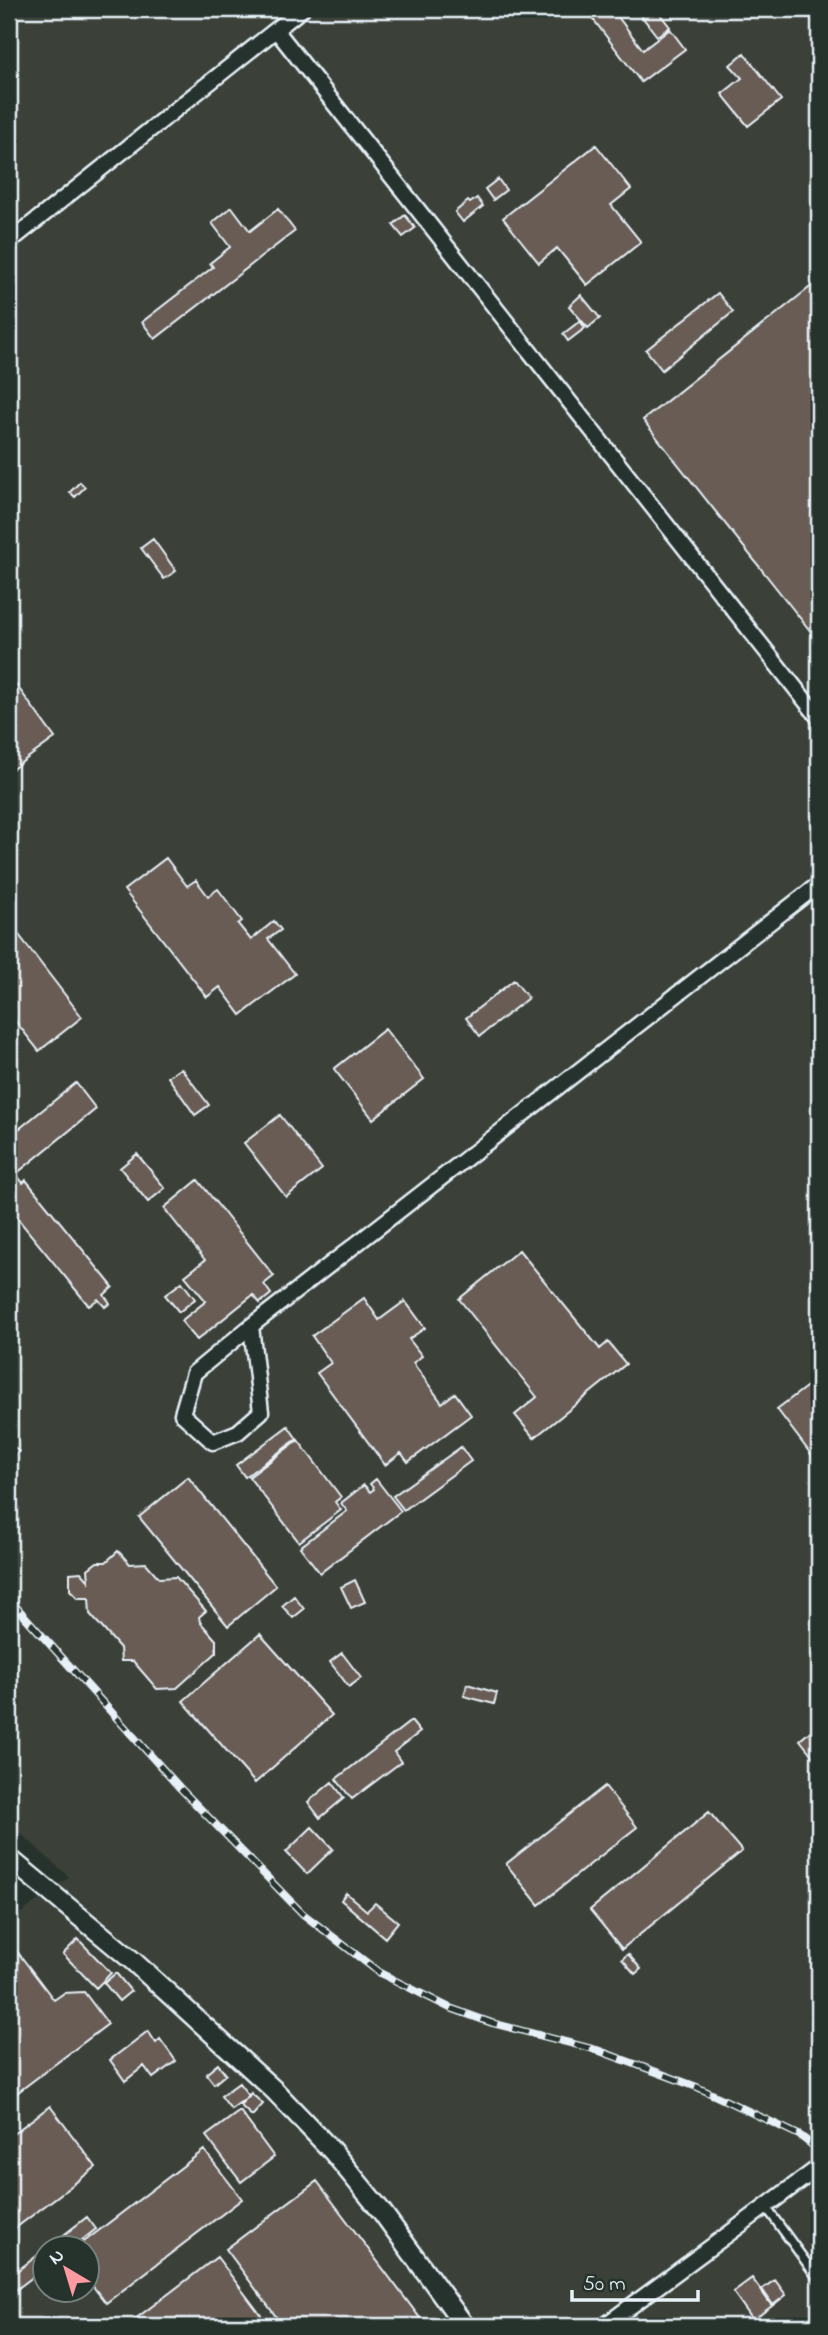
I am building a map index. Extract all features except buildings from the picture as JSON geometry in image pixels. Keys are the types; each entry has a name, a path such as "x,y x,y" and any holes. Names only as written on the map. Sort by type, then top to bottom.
{"street":[{"path":"9,242 302,9"},
{"path":"276,30 819,718"},
{"path":"251,1326 261,1412 238,1432 213,1442 182,1415 194,1373 251,1326 819,884"},
{"path":"9,1857 133,1961 282,2099 333,2152 382,2212 465,2326"},
{"path":"604,2326 819,2167"}],"lane":[{"path":"765,2207 819,2280"}],"shaded area":[{"path":"9,9 819,9 819,2326 9,2326 9,1922 69,1877 9,1823"}],"railway":[{"path":"9,1599 180,1788 303,1914 380,1973 450,2008 492,2023 597,2050 697,2087 799,2135 819,2150"}]}
